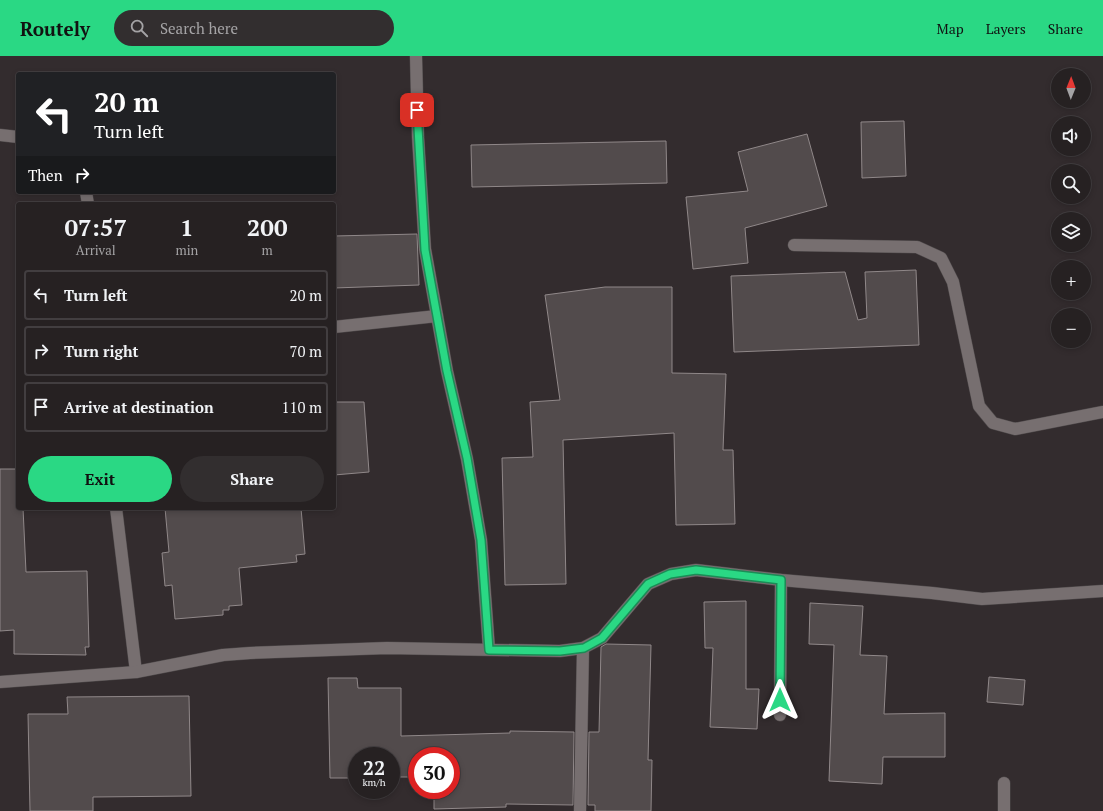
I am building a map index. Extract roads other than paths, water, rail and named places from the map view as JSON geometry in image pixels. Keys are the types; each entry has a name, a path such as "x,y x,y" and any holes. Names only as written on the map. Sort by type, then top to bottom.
{"street":[{"path":"416,56 418,137 425,250 447,371 467,458 481,540 489,650"},
{"path":"0,134 16,137"},
{"path":"794,245 917,247 941,258 953,282 979,406 992,423 1015,429 1103,412"},
{"path":"336,326 437,316"},
{"path":"116,510 136,672"},
{"path":"0,682 136,672 223,655 250,653 387,648 560,651 584,648 602,638 648,584 670,574 696,570 781,580 932,593 982,599 1103,591"},
{"path":"780,715 781,580"},
{"path":"580,811 584,648"},
{"path":"1004,783 1004,811"}]}
